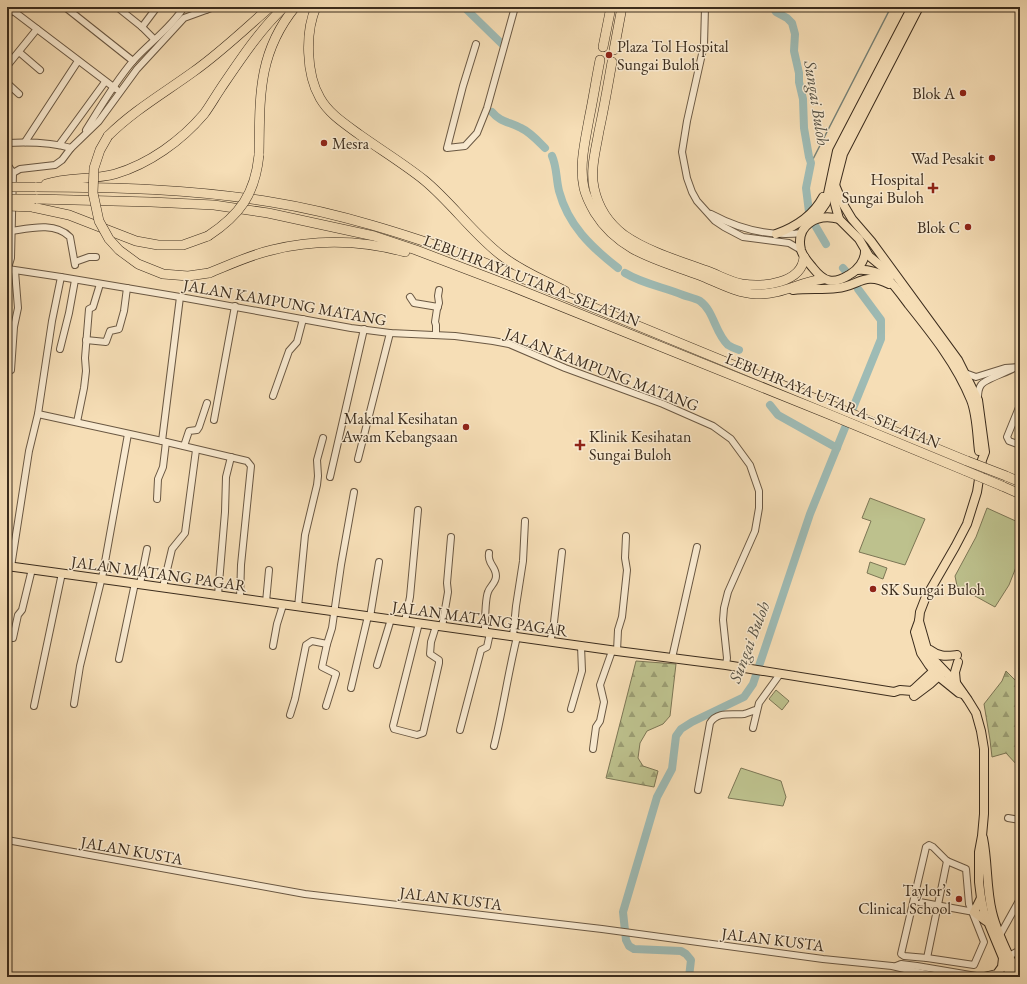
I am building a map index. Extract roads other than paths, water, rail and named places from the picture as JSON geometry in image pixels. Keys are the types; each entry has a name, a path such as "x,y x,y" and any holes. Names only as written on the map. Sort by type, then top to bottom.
{"highway":[{"path":"270,7 195,71 128,117 108,136 100,150 94,168 93,193 99,221 109,239 119,250 138,264 163,274 188,276 209,273 272,250 315,242 352,242 387,247 422,258 443,261"},
{"path":"35,187 56,181 115,174 142,163 167,149 188,132 205,113 247,50 284,7"},
{"path":"7,206 34,203 136,241 158,245 183,245 208,236 225,226 242,207 252,188 257,171 259,155 260,98 264,69 272,44 286,18 295,7"},
{"path":"316,7 309,31 309,55 312,77 320,98 338,119 424,180 502,256 520,268 629,322"},
{"path":"603,47 611,7"},
{"path":"614,50 622,7"},
{"path":"600,60 582,159 584,189 590,205 601,223 612,235 628,247 648,256 737,290 756,294 785,291 805,283 823,279"},
{"path":"612,62 592,167 593,186 598,204 605,217 624,235 648,248 741,284 768,284 790,278 800,270 804,264 803,254"},
{"path":"589,118 601,121"},
{"name":"LEBUHRAYA UTARA–SELATAN","path":"7,187 107,187 209,194 272,202 336,215 404,234 473,258 629,322 871,427 1020,494"},
{"name":"LEBUHRAYA UTARA–SELATAN","path":"7,199 34,203 151,202 206,205 261,212 374,236 508,285 828,409"},
{"name":"LEBUHRAYA UTARA–SELATAN","path":"871,427 967,461 1020,482"}],"main road":[{"path":"912,7 837,151 832,184 834,200 842,222 859,239 865,250 898,284 950,348 965,372 978,400 985,452 982,460 977,492 967,524 956,547 925,598 920,612 919,621 915,632 923,657 925,671 923,678 916,688"},
{"path":"865,250 863,262 857,270 843,279 830,281 823,279 803,254 802,233 807,225 815,219 826,203 843,154 919,7"},
{"path":"832,184 852,219 865,234 962,379 972,402 979,452 982,460"},
{"path":"776,234 792,228 814,211 832,184"},
{"path":"815,219 825,217 842,222 865,234"},
{"path":"857,270 862,269 879,273 898,284"},
{"path":"785,291 806,288 838,288 858,280 873,279 898,284"},
{"name":"JALAN MATANG PAGAR","path":"9,567 163,587 614,651 726,665 894,692 900,690 912,690 916,688"},
{"path":"919,621 927,649 939,671 959,693 963,694"},
{"path":"927,649 936,655 958,659 955,672 956,683"},
{"path":"923,657 956,683 976,713 984,748 984,814 982,836 978,852 981,898 988,923 1006,957 1019,977"},
{"path":"916,688 939,671"},
{"path":"894,692 902,696 915,695 939,671"},
{"path":"982,836 986,854 986,873 992,911 1011,977"},
{"path":"984,912 986,908 984,885 986,873"},
{"path":"981,898 973,912 978,913 988,923"},
{"path":"983,977 997,974 1000,971 1006,957"}],"street":[{"path":"65,7 133,62"},
{"path":"117,7 154,39"},
{"path":"142,28 157,7"},
{"path":"82,136 113,88 133,62 184,7"},
{"path":"194,7 206,10"},
{"path":"13,173 20,169 54,165 62,160 82,136 99,121 137,69 184,18 214,7"},
{"path":"476,44 463,86 447,148 465,146 477,133 487,108 515,7"},
{"path":"705,7 704,45 687,121 682,152 687,178 692,192 715,221 724,227 743,237 783,241 795,246 803,254"},
{"path":"7,16 13,8 37,29 113,88 118,90 123,88"},
{"path":"7,66 37,29"},
{"path":"19,52 40,70"},
{"path":"25,142 78,61"},
{"path":"59,145 105,82"},
{"path":"7,83 19,94"},
{"path":"7,143 25,142 59,145 71,148"},
{"path":"7,164 13,173 11,258 8,270"},
{"path":"707,212 740,228 776,234 802,233"},
{"path":"12,231 40,226 67,234 70,237 75,264 89,257 96,257"},
{"name":"JALAN KAMPUNG MATANG","path":"8,270 61,277 236,306 364,330 475,338 509,344 565,368 663,404 714,426 731,439 750,465 759,491 759,508 755,530 726,600 723,620 727,658 726,665"},
{"path":"11,370 14,327 18,308 15,271"},
{"path":"9,567 29,451 38,414 52,321 61,277"},
{"path":"60,349 75,280"},
{"path":"77,422 86,371 85,358 88,309 93,307 100,284"},
{"path":"86,340 106,342 110,331 119,328 124,311 127,288"},
{"path":"436,335 435,322 439,303 439,290"},
{"path":"157,498 158,478 163,467 164,441 180,297"},
{"path":"410,297 414,302 438,307"},
{"path":"214,420 236,306"},
{"path":"273,396 289,351 297,342 303,319"},
{"path":"330,478 364,330"},
{"path":"358,459 390,333"},
{"path":"965,372 976,377 1005,368 1017,367"},
{"path":"978,400 978,390 985,381 1017,367"},
{"path":"184,446 189,431 197,430 199,427 207,403"},
{"path":"1020,404 1007,437 1009,441 1020,445"},
{"path":"38,414 164,441 196,450 247,461 251,466 241,565 240,598"},
{"path":"74,704 80,666 103,573 128,434"},
{"path":"298,607 305,535 317,485 317,460 323,438"},
{"path":"163,587 172,549 185,533 196,450"},
{"path":"218,595 225,512 226,477 231,457"},
{"path":"326,706 336,674 322,667 335,612 354,492"},
{"path":"405,621 413,576 418,510"},
{"path":"494,746 502,714 502,706 515,637 516,606 523,561 525,521"},
{"path":"593,749 596,727 600,721 604,702 600,685 614,651 622,617 627,570 625,558 626,536"},
{"path":"419,623 392,726 394,729 417,735 423,733 439,663 438,660 430,654 431,642 439,626 448,592 447,583 451,537"},
{"path":"672,658 697,547"},
{"path":"120,659 137,584 147,549"},
{"path":"550,641 553,631 562,552"},
{"path":"460,730 481,650 487,647 488,594 494,584 496,576 495,570 488,558 489,553"},
{"path":"351,688 369,616 379,562"},
{"path":"13,638 18,615 22,610 32,569"},
{"path":"266,602 269,570"},
{"path":"34,706 62,573"},
{"path":"273,646 283,605"},
{"path":"377,665 391,620"},
{"path":"290,716 306,645 312,641 327,644"},
{"path":"571,709 582,671 581,646"},
{"path":"753,728 756,710 759,703 780,674"},
{"path":"698,790 710,723 712,720 719,715 744,714 756,710"},
{"path":"1008,818 1020,820"},
{"name":"JALAN KUSTA","path":"7,840 305,894 643,934 823,959 894,966 939,977"},
{"path":"929,845 933,847 946,861 966,869 969,904 984,942 975,964 972,965 904,956 902,954 914,901 927,846 929,845"},
{"path":"927,958 946,861"},
{"path":"1000,935 1020,899"},
{"path":"914,901 973,912 984,912"},
{"path":"1006,957 1020,950"},
{"name":"JALAN KUSTA","path":"894,966 901,964 957,975 983,977"}],"waterway":[{"path":"464,7 502,44"},
{"name":"Sungai Buloh","path":"773,7 776,12 787,18 792,23 795,34 794,51 803,99 804,128 811,163 806,188 809,212"},
{"path":"811,163 891,7"},
{"path":"492,112 502,120 528,132 545,148"},
{"path":"552,156 555,164 559,191 568,214 590,243 618,268"},
{"name":"Sungai Buloh","path":"816,227 826,244"},
{"name":"Sungai Buloh","path":"843,268 848,274"},
{"path":"625,273 646,283 700,301 705,305 712,316 724,340 728,345 739,350"},
{"name":"Sungai Buloh","path":"689,977 691,960 681,951 634,949 629,946 626,940 623,912 657,797 672,769 676,736 681,729 692,722 744,697 753,684 810,514 881,339 881,320 858,289"},
{"path":"770,405 778,415 837,448"}],"place":[{"name":"Plaza Tol Hospital Sungai Buloh","path":"609,55"},
{"name":"Blok A","path":"963,93"},
{"name":"Mesra","path":"324,143"},
{"name":"Wad Pesakit","path":"992,158"},
{"name":"Hospital Sungai Buloh","path":"933,188"},
{"name":"Blok C","path":"968,227"},
{"name":"Makmal Kesihatan Awam Kebangsaan","path":"466,427"},
{"name":"Klinik Kesihatan Sungai Buloh","path":"580,445"},
{"name":"SK Sungai Buloh","path":"873,589"},
{"name":"Taylor’s Clinical School","path":"959,899"}]}
